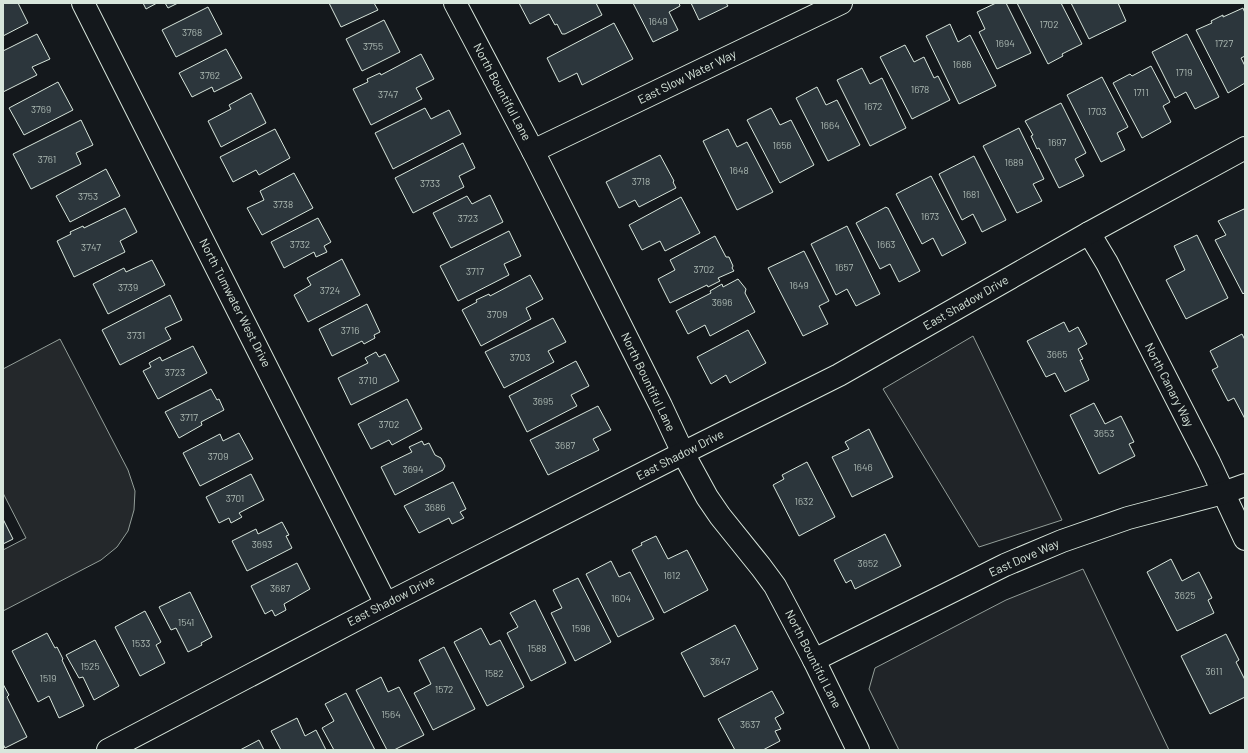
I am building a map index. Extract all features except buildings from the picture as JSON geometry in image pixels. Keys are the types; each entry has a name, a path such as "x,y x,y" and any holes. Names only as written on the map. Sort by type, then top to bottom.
{"street":[{"name":"North Tumwater West Drive","path":"83,3 386,604"},
{"name":"North Bountiful Lane","path":"455,3 533,151 654,391 683,453 711,504 775,586 814,660 858,750"},
{"name":"East Slow Water Way","path":"533,151 842,3"},
{"name":"East Shadow Drive","path":"108,750 386,604 839,375 1089,233 1245,148"},
{"name":"North Canary Way","path":"1089,233 1107,263 1245,539"},
{"name":"East Dove Way","path":"814,660 1005,565 1062,541 1128,518 1223,493 1245,485"}],"shaded area":[{"path":"973,336 1062,520 979,547 883,389"},
{"path":"60,339 128,470 135,491 134,510 128,531 117,547 101,560 3,611 3,550 26,538 3,493 3,369"},
{"path":"1083,569 1169,750 899,750 869,689 875,668 1006,600"}]}
